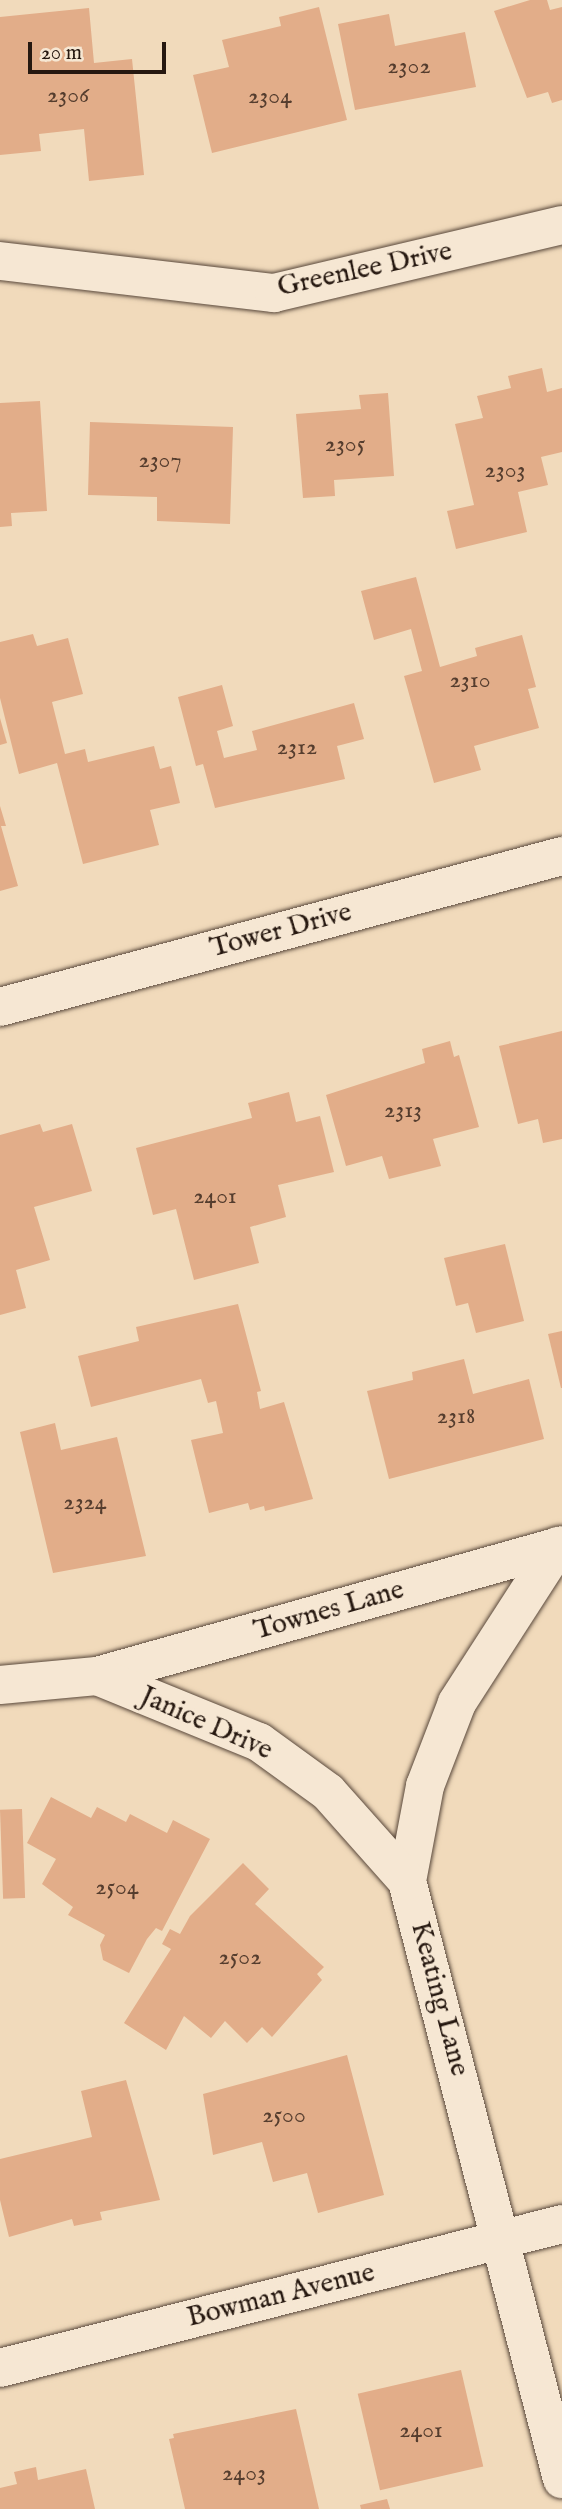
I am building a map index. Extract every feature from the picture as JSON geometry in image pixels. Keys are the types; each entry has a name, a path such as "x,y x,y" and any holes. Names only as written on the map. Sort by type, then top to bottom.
{"street":[{"name":"Greenlee Drive","path":"0,261 274,293 562,225"},
{"name":"Tower Drive","path":"0,1007 562,856"},
{"name":"Townes Lane","path":"97,1676 560,1546"},
{"name":"Keating Lane","path":"560,1546 457,1703 425,1786 407,1881 503,2239 562,2479"},
{"name":"Janice Drive","path":"0,1685 97,1676 259,1742 328,1791 407,1881"},
{"name":"Bowman Avenue","path":"0,2368 562,2224"}],"building":[{"path":"530,0 547,0 550,10 562,7 562,100 552,103 548,92 527,98 494,11"},
{"path":"319,7 347,120 212,153 193,75 229,67 222,40 281,26 279,17"},
{"path":"89,8 94,63 132,59 144,175 89,181 84,129 39,134 41,151 0,155 0,17"},
{"path":"389,14 395,46 465,32 476,87 355,110 338,24"},
{"path":"542,368 547,392 562,388 562,452 541,457 548,485 518,492 527,532 456,549 447,511 474,505 455,424 483,418 477,396 511,388 508,376"},
{"path":"388,393 394,476 334,480 335,496 303,498 296,414 361,409 359,395"},
{"path":"40,401 47,511 11,513 12,526 0,527 0,403"},
{"path":"90,422 233,427 230,524 157,521 157,497 88,495"},
{"path":"416,577 440,667 477,656 475,648 522,635 536,687 528,689 539,728 474,746 481,770 434,783 404,676 422,671 411,629 374,640 361,591"},
{"path":"33,634 37,646 68,638 83,694 52,702 65,754 85,749 88,762 154,746 160,769 171,766 180,803 150,810 159,845 83,864 57,763 19,774 0,698 0,642"},
{"path":"222,685 233,726 217,731 224,758 257,750 252,731 354,703 364,739 337,746 345,779 215,808 203,764 196,766 178,697"},
{"path":"0,718 7,743 0,745"},
{"path":"0,806 6,826 1,826 18,886 0,891"},
{"path":"562,1031 562,1139 543,1143 538,1119 518,1124 499,1046"},
{"path":"450,1041 454,1057 459,1055 479,1127 433,1139 441,1166 389,1179 382,1156 346,1166 326,1095 425,1063 422,1049"},
{"path":"289,1092 296,1122 320,1116 334,1172 278,1185 286,1217 250,1227 259,1263 194,1280 176,1209 153,1215 136,1148 252,1118 248,1103"},
{"path":"40,1124 43,1132 72,1124 92,1191 34,1207 50,1260 16,1270 26,1308 0,1315 0,1135"},
{"path":"505,1244 524,1321 476,1333 468,1303 456,1306 444,1258"},
{"path":"238,1304 261,1391 257,1392 260,1409 284,1402 313,1499 265,1511 264,1506 250,1510 248,1503 209,1513 191,1440 223,1433 216,1401 208,1403 201,1379 91,1407 78,1356 139,1341 136,1327"},
{"path":"562,1331 562,1388 561,1388 548,1334"},
{"path":"464,1359 473,1394 529,1379 544,1439 389,1479 367,1391 413,1380 412,1372"},
{"path":"55,1423 61,1450 117,1437 146,1556 53,1573 20,1432"},
{"path":"51,1797 91,1818 97,1807 126,1822 130,1814 167,1833 173,1820 210,1839 162,1931 156,1928 147,1939 129,1973 103,1960 100,1945 105,1935 68,1915 73,1907 42,1884 56,1859 27,1843"},
{"path":"22,1809 25,1898 3,1899 0,1810"},
{"path":"243,1863 269,1889 255,1904 324,1967 317,1974 322,1980 272,2037 262,2027 247,2043 225,2021 211,2038 184,2016 166,2050 124,2023 171,1949 162,1944 170,1929 180,1934 190,1916"},
{"path":"347,2055 384,2195 318,2213 307,2173 273,2182 262,2142 213,2155 203,2094"},
{"path":"126,2080 160,2200 100,2212 102,2220 74,2226 72,2219 9,2237 0,2200 0,2159 92,2137 81,2091"},
{"path":"461,2370 483,2466 380,2490 358,2394"},
{"path":"296,2409 319,2509 185,2509 169,2439 174,2438 173,2434"},
{"path":"36,2467 38,2480 86,2469 95,2509 0,2509 0,2488 17,2484 14,2472"},
{"path":"387,2499 390,2509 361,2509 360,2505"}]}
